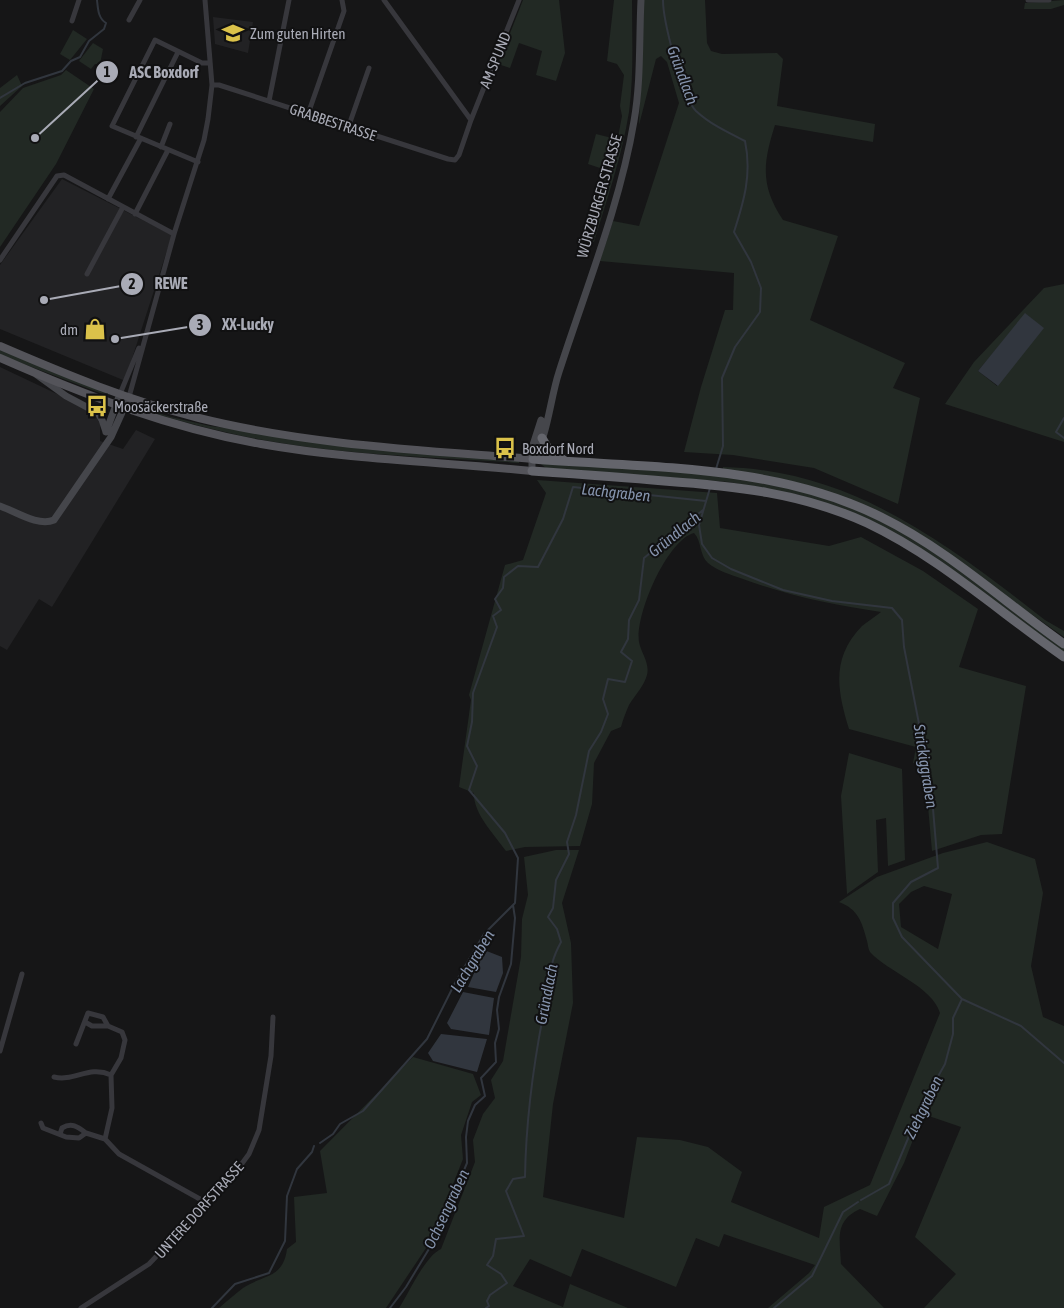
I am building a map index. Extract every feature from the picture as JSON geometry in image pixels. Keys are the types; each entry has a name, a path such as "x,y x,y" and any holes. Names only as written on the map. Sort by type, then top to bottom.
{"highway":[{"path":"542,438 549,450 565,461"},
{"path":"533,458 755,477 806,488 848,502 882,517 947,556 1064,644"},
{"path":"532,471 763,490 834,509 868,524 944,568 1064,657"}],"main road":[{"name":"WÜRZBURGER STRASSE","path":"532,471 532,448 552,394 628,152 636,105 641,0"},
{"path":"0,346 129,397 192,416 282,435 370,445 533,458"},
{"path":"0,358 34,374 116,406 203,432 270,445 378,459 532,471"},
{"path":"34,374 56,390 98,413 106,432"},
{"path":"104,447 106,432 120,394"},
{"name":"WÜRZBURGER STRASSE","path":"533,458 539,449 552,394"},
{"path":"0,506 39,521 47,522 54,520 104,447 129,397"}],"street":[{"path":"72,20 79,0"},
{"path":"130,20 140,0"},
{"path":"129,397 174,234 198,162 208,119 212,85 205,0"},
{"path":"269,101 289,0"},
{"path":"308,114 344,11 342,0"},
{"path":"384,0 471,120"},
{"name":"AM SPUND","path":"455,160 459,156 471,120 519,0"},
{"path":"1028,0 1049,0"},
{"path":"198,162 112,126 155,40 202,63 209,63"},
{"path":"108,199 178,52"},
{"path":"348,128 369,68"},
{"name":"GRABBESTRASSE","path":"212,85 219,85 448,160 455,160"},
{"path":"161,147 170,124"},
{"path":"135,214 168,150"},
{"path":"0,260 57,176 64,175 174,234"},
{"path":"86,274 123,207"},
{"path":"120,394 145,334"},
{"path":"0,1051 22,974"},
{"path":"76,1044 88,1013 103,1017 108,1026"},
{"name":"UNTERE DORFSTRASSE","path":"81,1308 149,1264 238,1169 249,1154 256,1137 271,1056 274,1017"},
{"path":"85,1022 92,1026 108,1026 122,1032 125,1040 121,1058 111,1075 112,1108 105,1139"},
{"path":"54,1077 62,1079 96,1070 111,1075"},
{"path":"41,1124 43,1128 66,1137 79,1138 86,1133"},
{"path":"60,1134 62,1128 68,1124 76,1126 86,1133 105,1139 119,1154 207,1203"}],"shaded area":[{"path":"523,0 559,0 565,53 556,81 536,75 542,51 519,43 510,68 498,64"},
{"path":"614,0 632,0 631,98 618,161 594,242 586,239 618,137 622,116 620,106 624,75 617,64 607,61"},
{"path":"644,0 705,0 707,43 711,51 722,54 777,53 783,59 777,106 875,124 873,142 775,125 768,151 766,174 770,196 783,220 838,236 810,320 905,363 893,388 920,398 898,504 814,468 733,455 684,452 701,387 725,310 733,310 734,273 600,261 613,221 639,226 679,103 667,62 661,56 656,59 639,125"},
{"path":"1064,0 1064,5 1051,9 1024,9 1025,3"},
{"name":"Zum guten Hirten","path":"213,17 253,22 248,53 215,44"},
{"path":"73,30 87,39 70,60 60,54"},
{"path":"93,43 103,49 100,64 95,64 91,69 79,61"},
{"path":"66,70 94,89 56,164 0,247 0,112 23,88 61,75"},
{"path":"17,75 22,86 0,106 0,88"},
{"path":"596,134 612,138 603,169 588,164"},
{"path":"62,179 172,235 126,377 123,380 0,329 0,265"},
{"path":"1064,284 1064,442 945,404 974,362 1044,288","holes":["1026,314 1043,328 997,386 978,371"]},
{"path":"1025,313 1044,328 998,386 978,371"},
{"path":"0,349 109,393 108,396 0,355"},
{"path":"0,367 93,411 100,424 100,441 123,449 136,430 155,439 52,607 39,599 7,650 0,646"},
{"path":"130,404 171,417 210,426 519,461 519,463 370,453 281,443 204,427 130,406"},
{"path":"538,462 665,471 749,480 831,500 871,515 921,542 995,594 1064,648 1064,652 930,555 800,495 729,482 546,468"},
{"path":"723,467 770,471 814,481 856,497 896,516 972,564 1045,620 1064,631 1064,637 898,521 856,502 813,487 769,476 723,470"},
{"path":"537,480 717,493 720,528 829,546 861,537 923,571 978,609 959,667 1026,686 1002,834 981,835 932,851 924,762 913,763 916,747 849,729 840,688 841,662 852,638 862,626 881,612 794,595 725,573 705,560 697,536 694,533 673,549 655,580 648,597 639,630 639,642 648,671 646,679 629,705 621,727 611,731 594,763 592,804 580,846 525,847 506,851 481,816 474,793 459,787 471,700 469,695 505,565 523,560 546,493"},
{"path":"849,753 902,769 905,860 888,866 886,818 876,820 878,872 847,894 841,796"},
{"path":"987,842 1035,859 1043,893 1031,966 1043,1017 1064,1026 1064,1308 924,1308 956,1274 915,1237 961,1127 923,1114 904,1163 877,1216 860,1209 846,1219 840,1232 841,1264 884,1308 768,1308 809,1273 815,1265 724,1234 719,1247 696,1238 676,1287 582,1249 571,1277 530,1259 513,1286 563,1307 570,1284 628,1308 399,1308 423,1267 441,1249 475,1162 473,1140 483,1114 495,1098 491,1080 503,1061 521,957 522,919 528,895 524,857 556,850 579,850 562,903 571,943 573,1003 553,1104 543,1197 624,1218 637,1137 680,1140 708,1147 742,1172 731,1202 819,1238 824,1207 870,1185 940,1013 935,1003 919,987 887,966 870,952 863,928 855,912 839,902 877,877 943,853","holes":["924,886 952,894 938,949 901,927 899,904 911,892"]},
{"path":"484,950 502,957 503,973 496,992 468,987"},
{"path":"463,992 494,998 489,1035 451,1029 447,1023"},
{"path":"441,1034 487,1039 477,1072 433,1061 428,1053"},
{"path":"413,1057 473,1074 481,1095 472,1102 461,1135 463,1159 430,1242 386,1308 219,1308 243,1288 277,1271 281,1266 287,1249 296,1242 294,1197 327,1193 320,1151"}],"waterway":[{"path":"0,98 25,83 62,71 71,61 80,57 89,41 104,29 106,23 100,16 97,0"},
{"name":"Gründlach","path":"663,0 666,24 674,58 691,103 696,111 707,120 745,141 747,153 746,187 734,232 751,262 761,288 760,312 735,347 722,378 723,446 716,469"},
{"path":"1064,418 1056,432 1064,438"},
{"name":"Lachgraben","path":"320,1143 333,1134 340,1124 363,1111 427,1039 455,983 484,934 515,903 518,858 505,833 469,790 477,766 467,746 472,722 473,693 497,627 493,616 501,610 495,599 503,588 504,577 518,566 538,567 563,519 573,487 706,501"},
{"name":"Strickiggraben","path":"710,488 699,525 702,544 712,558 731,569 783,590 832,601 892,608 902,620 904,647 931,785 938,868 911,882 893,903 893,918 902,937 962,999 1021,1026 1064,1063"},
{"name":"Gründlach","path":"486,1308 489,1306 487,1301 490,1295 507,1283 501,1274 487,1265 493,1256 496,1239 524,1236 506,1191 513,1179 525,1177 527,1132 534,1066 552,965 561,942 557,929 548,917 553,908 556,880 569,854 567,842 576,815 589,751 601,732 608,714 603,699 608,679 625,682 632,661 621,652 628,639 629,620 639,600 644,558 703,510"},
{"name":"Ochsengraben","path":"390,1308 406,1287 435,1239 467,1163 466,1137 468,1121 475,1105 485,1096 481,1078 496,1062 495,1043 499,1029 497,1010 499,997 511,964 515,918 513,905"},
{"name":"Ziehgraben","path":"861,1200 889,1184 922,1105 945,1064 953,1034 953,1018 962,999"},
{"name":"Lachgraben","path":"212,1308 235,1284 269,1273 285,1241 287,1196 297,1169 312,1152 314,1146"},
{"name":"Ziehgraben","path":"774,1308 812,1276 843,1212 858,1202"}],"place":[{"name":"Zum guten Hirten","path":"233,33"},
{"name":"ASC Boxdorf","path":"35,138"},
{"name":"REWE","path":"44,300"},
{"name":"dm","path":"95,329"},
{"name":"XX-Lucky","path":"115,339"},
{"name":"Moosäckerstraße","path":"97,406"},
{"name":"Boxdorf Nord","path":"505,448"}]}
